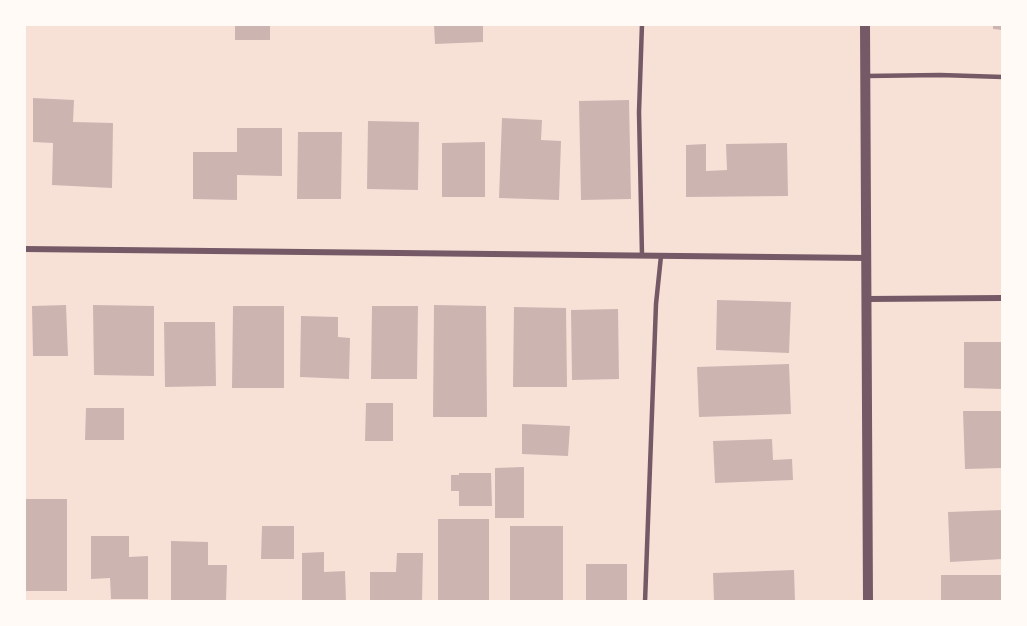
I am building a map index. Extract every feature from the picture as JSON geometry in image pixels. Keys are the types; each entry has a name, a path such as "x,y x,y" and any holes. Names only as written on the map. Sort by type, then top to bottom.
{"street":[{"path":"865,24 868,602"},
{"path":"24,249 867,258"},
{"path":"867,299 1003,298"}],"lane":[{"path":"642,24 639,112 642,255"},
{"path":"866,76 1003,77"},
{"path":"645,602 656,304 661,256"}],"building":[{"path":"235,24 270,24 270,40 235,40"},
{"path":"434,24 483,24 483,42 435,44"},
{"path":"993,24 1003,24 1003,30 993,29"},
{"path":"33,98 74,100 73,122 113,123 112,188 52,185 53,143 33,142"},
{"path":"629,100 631,199 581,200 579,101"},
{"path":"502,118 542,120 541,140 561,141 559,200 499,198"},
{"path":"368,121 419,122 418,190 367,189"},
{"path":"237,128 282,128 282,176 237,175 237,200 193,199 193,152 237,152"},
{"path":"298,132 342,132 341,199 297,199"},
{"path":"485,142 485,197 442,197 442,143"},
{"path":"787,143 788,196 686,197 686,145 706,144 706,171 727,170 726,144"},
{"path":"717,300 791,302 789,353 716,350"},
{"path":"66,305 68,356 33,356 32,306"},
{"path":"93,305 154,306 154,376 94,375"},
{"path":"434,305 486,306 487,417 433,417"},
{"path":"233,306 284,306 284,388 232,388"},
{"path":"372,306 418,306 417,379 371,379"},
{"path":"514,307 566,308 567,387 513,387"},
{"path":"618,309 619,379 572,380 571,310"},
{"path":"301,316 338,317 338,337 350,338 349,379 300,377"},
{"path":"164,322 215,322 216,386 165,387"},
{"path":"964,342 1003,342 1003,389 964,388"},
{"path":"789,364 791,414 699,417 697,367"},
{"path":"366,403 393,403 393,441 365,441"},
{"path":"86,408 124,408 124,440 85,440"},
{"path":"963,411 1003,411 1003,468 965,469"},
{"path":"522,424 570,426 568,456 522,454"},
{"path":"772,439 773,460 792,459 793,480 715,483 713,441"},
{"path":"524,467 524,518 495,518 495,468"},
{"path":"459,473 491,473 492,506 459,506 459,491 451,491 451,475 459,475"},
{"path":"26,499 67,499 67,591 25,591"},
{"path":"1003,510 1003,559 950,562 948,512"},
{"path":"438,519 489,519 489,602 438,602"},
{"path":"262,526 294,526 294,559 261,559"},
{"path":"510,526 563,526 563,602 510,602"},
{"path":"91,536 129,536 129,557 148,556 148,599 111,599 110,578 91,579"},
{"path":"171,541 208,542 208,565 227,565 226,602 171,602"},
{"path":"324,552 324,572 345,571 346,602 302,602 302,553"},
{"path":"397,553 423,553 422,602 370,602 370,572 396,572"},
{"path":"586,564 627,564 627,602 586,602"},
{"path":"794,570 795,602 714,602 713,573"},
{"path":"941,575 1003,575 1003,602 941,602"}]}
